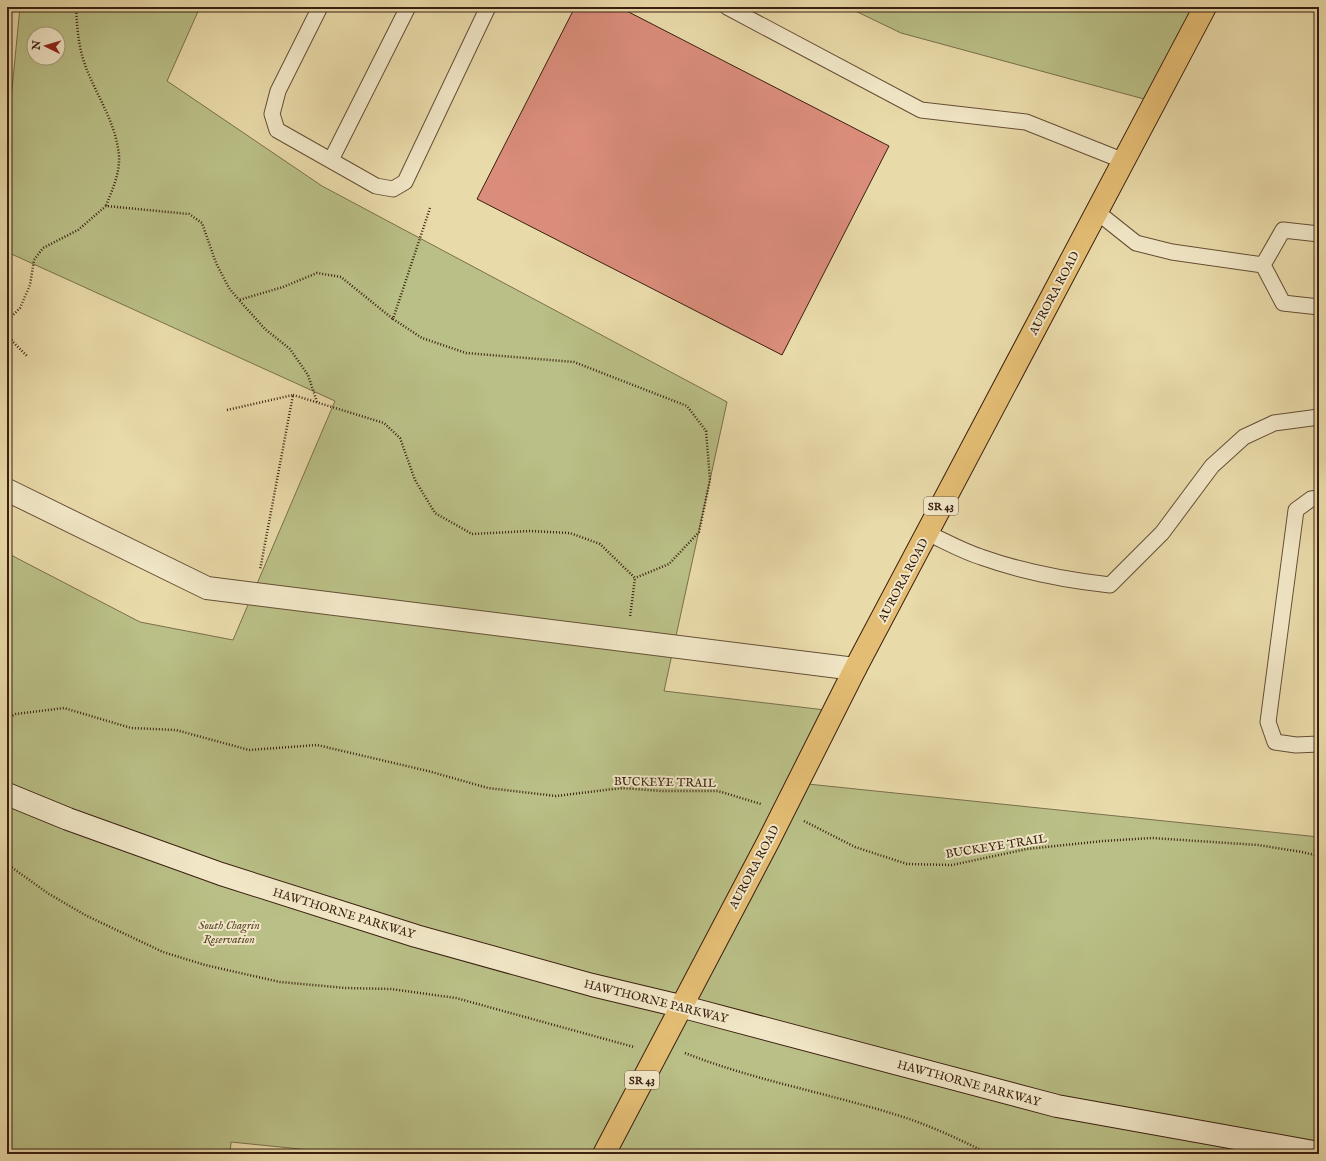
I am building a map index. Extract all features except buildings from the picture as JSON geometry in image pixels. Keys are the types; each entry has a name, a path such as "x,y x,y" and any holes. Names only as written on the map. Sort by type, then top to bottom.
{"main road":[{"name":"AURORA ROAD","path":"604,1154 783,811 855,669 1205,7"}],"street":[{"path":"7,490 207,588 855,669"},
{"name":"HAWTHORNE PARKWAY","path":"7,794 68,819 228,877 416,936 592,985 680,1006 1057,1106 1319,1154"}],"lane":[{"path":"320,7 278,91 272,114 277,130 376,186 393,189 405,182 488,7"},
{"path":"330,160 408,7"},
{"path":"727,7 921,110 1026,122 1124,161"},
{"path":"1097,212 1136,243 1172,252 1263,265"},
{"path":"1263,265 1283,230 1319,234"},
{"path":"1263,265 1283,304 1319,307"},
{"path":"927,533 979,557 1021,571 1076,582 1110,585 1162,533 1212,466 1244,437 1274,423 1319,417"},
{"path":"1319,498 1311,499 1296,510 1268,722 1275,742 1296,745 1319,744"}],"path":[{"path":"7,321 20,308 30,285 34,260 43,248 78,230 106,206 117,176 119,157 114,128 84,62 77,30 76,7"},
{"path":"106,206 189,214 202,223 216,263 229,288 265,329 290,349 308,375 317,403"},
{"path":"393,319 430,208"},
{"path":"239,300 283,287 317,274 341,277 393,319 422,338 466,353 574,362 687,406 706,431 710,480 699,532 669,564 635,578"},
{"path":"7,332 13,342 27,356"},
{"path":"227,410 293,395 384,423 400,438 414,480 435,513 472,534 530,531 570,534 600,544 635,578"},
{"path":"255,594 293,395"},
{"path":"626,641 635,578"},
{"name":"BUCKEYE TRAIL","path":"7,718 16,714 64,708 131,728 176,730 249,750 317,745 428,771 488,788 556,796 622,788 662,792 718,792 783,811 855,847 907,864 952,865 1027,849 1103,841 1152,838 1258,845 1319,856"},
{"path":"7,864 49,894 86,916 163,952 205,965 286,983 346,988 391,988 450,997 632,1047"},
{"path":"683,1052 719,1066 897,1115 950,1135 989,1154"}],"green space":[{"name":"South Chagrin Reservation","path":"20,7 200,7 167,81 322,186 727,402 664,691 834,711 798,783 1319,837 1319,1154 349,1154 231,1142 230,1154 7,1154 7,553 140,622 233,640 335,401 7,252 7,141"},
{"path":"847,7 1205,7 1155,102 901,33"}]}
